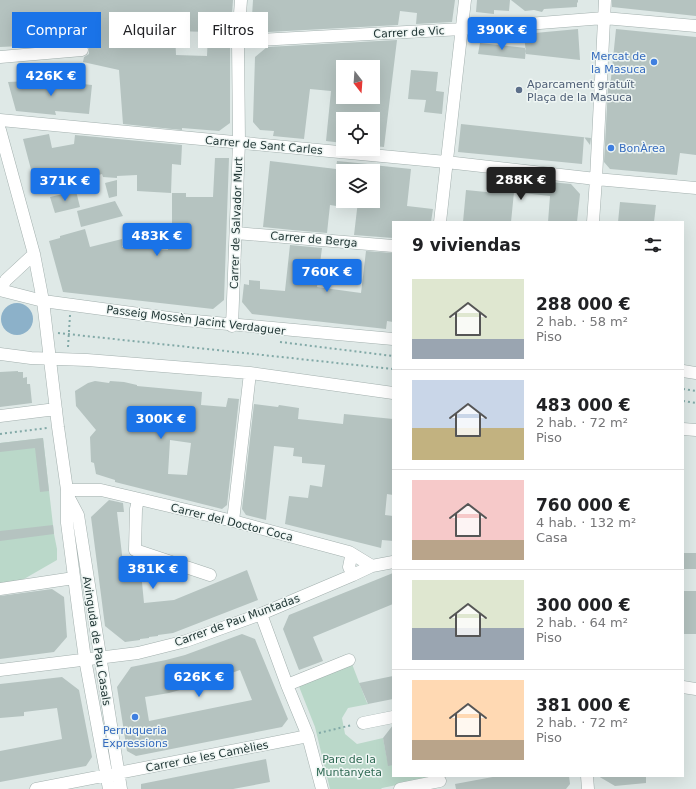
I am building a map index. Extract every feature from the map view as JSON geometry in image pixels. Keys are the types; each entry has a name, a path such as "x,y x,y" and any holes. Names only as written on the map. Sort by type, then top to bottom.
{"street":[{"name":"Carrer de Salvador Murt","path":"240,12 241,0"},
{"path":"440,221 465,0"},
{"path":"593,221 605,0"},
{"name":"Carrer de Vic","path":"268,40 462,29 604,18 696,26"},
{"name":"Carrer de Salvador Murt","path":"232,326 239,142 238,48"},
{"path":"0,57 82,50"},
{"name":"Carrer de Sant Carles","path":"0,120 446,162 596,179 696,188"},
{"name":"Avinguda de Pau Casals","path":"0,130 34,254 43,300 58,427 68,492 67,523 85,659 113,775 121,789"},
{"name":"Carrer de Berga","path":"236,232 392,246"},
{"path":"0,290 6,280 34,254"},
{"name":"Passeig Mossèn Jacint Verdaguer","path":"0,290 43,300 232,326 392,339"},
{"path":"0,354 250,373 392,394"},
{"path":"684,372 696,373"},
{"path":"232,521 250,373"},
{"path":"0,416 56,410"},
{"path":"684,428 696,430"},
{"name":"Carrer del Doctor Coca","path":"68,492 101,490 138,500 232,521 349,552 372,566"},
{"name":"Avinguda de Pau Casals","path":"68,492 78,514 100,658 113,775 109,789"},
{"path":"138,500 136,509 135,550 210,575"},
{"path":"349,552 349,567 353,575"},
{"path":"372,566 392,562"},
{"name":"Carrer de Pau Muntadas","path":"0,670 138,653 186,641 261,614 372,566"},
{"path":"0,589 74,578"},
{"path":"261,614 287,685 308,736 322,789"},
{"path":"287,685 349,660"},
{"path":"684,687 696,689"},
{"path":"363,723 392,717"},
{"name":"Carrer de les Camèlies","path":"36,789 308,736"},
{"path":"587,777 588,789"},
{"path":"400,789 440,780"}],"path":[{"path":"71,304 68,334 68,346 71,351"},
{"path":"47,332 392,369"},
{"path":"684,389 696,391"},
{"path":"684,401 696,403"},
{"path":"0,434 58,427"},
{"path":"308,736 363,723"}],"green space":[{"path":"43,438 57,549 57,560 17,583 0,585 0,443"},
{"name":"Parc de la Muntanyeta","path":"352,664 367,703 369,704 348,708 342,718 345,734 357,744 383,738 387,759 392,758 392,777 425,777 426,779 381,789 330,789 315,727 298,684"}],"water":[{"path":"17,303 28,308 33,319 28,330 17,335 6,330 1,319 6,308"}],"building":[{"path":"0,0 233,0 232,12 198,12 198,32 190,31 190,12 109,12 109,48 176,48 176,55 207,56 207,48 230,48 230,123 219,131 182,128 182,130 123,124 119,70 83,62 84,57 89,54 89,48 101,48 101,12 12,12 12,46 0,47"},
{"path":"253,0 455,0 452,22 416,24 417,13 400,11 398,25 268,32 268,12 252,12"},
{"path":"477,0 510,0 509,11 494,10 494,14 476,12"},
{"path":"511,0 578,0 578,2 577,7 544,9 542,12 534,10 525,11"},
{"path":"612,0 696,0 696,16 612,7"},
{"path":"578,29 580,60 526,54 524,34"},
{"path":"616,29 696,37 696,155 680,153 677,175 610,169 604,162 608,88 610,88"},
{"path":"397,40 384,147 380,147 380,112 336,112 336,142 326,141 331,91 310,89 304,139 273,136 274,131 260,130 253,122 255,57 268,47"},
{"path":"480,43 526,48 525,59 478,54"},
{"path":"411,70 438,72 436,91 444,92 442,114 424,112 426,100 408,99"},
{"path":"29,81 55,83 55,81 92,85 89,114 55,111 56,115 16,111 8,82"},
{"path":"461,124 584,137 582,164 458,152"},
{"path":"49,134 52,148 74,144 75,135 182,145 181,165 172,164 171,193 137,191 137,175 117,176 117,178 103,177 102,174 95,176 66,173 34,181 23,139"},
{"path":"584,137 591,138 590,145"},
{"path":"215,158 229,158 224,300 213,309 63,292 49,241 60,238 60,236 85,229 90,247 122,239 122,247 168,250 172,223 172,193 186,193 186,197 213,197"},
{"path":"270,161 336,169 336,206 330,205 327,233 263,227"},
{"path":"337,161 368,164 337,164"},
{"path":"380,166 411,169 407,206 433,209 431,221 392,221 392,238 354,235 357,208 380,208"},
{"path":"498,177 571,184 580,194 577,221 548,221 550,196 514,192 511,221 463,221 466,190 496,193"},
{"path":"117,180 117,196 109,198 105,183"},
{"path":"76,191 80,207 55,213 50,197"},
{"path":"115,201 123,216 81,227 77,211"},
{"path":"620,202 656,205 654,221 618,221"},
{"path":"290,245 322,248 317,287 361,293 366,251 392,253 392,322 387,321 386,329 252,314 242,302 244,284 249,285 249,280 260,281 260,289 285,291"},
{"path":"0,372 23,372 23,378 27,377 27,384 30,384 32,403 0,407"},
{"path":"95,381 109,383 110,381 124,382 137,386 202,392 201,405 226,407 228,398 239,399 227,505 222,509 115,482 115,480 96,474 94,463 91,462 90,437 96,430 76,406 75,391 88,383","holes":["170,440 191,443 187,475 168,474"]},
{"path":"254,404 278,407 279,405 299,408 298,419 343,424 344,414 392,419 392,495 387,494 385,515 392,516 392,541 382,540 381,548 285,524 289,496 308,498 310,485 322,487 325,465 302,463 302,457 293,456 294,448 274,446 266,520 246,515 242,509"},
{"path":"43,438 49,491 40,492 35,448 0,452 0,443"},
{"path":"109,500 123,503 124,512 117,512 123,563 140,562 144,603 174,600 247,570 258,600 173,633 125,642 105,626 91,517"},
{"path":"53,525 54,534 0,541 0,531"},
{"path":"684,553 696,553 696,569 684,569"},
{"path":"392,573 392,604 313,637 323,661 299,670 283,629 289,615"},
{"path":"52,589 64,597 67,637 54,652 0,659 0,596"},
{"path":"684,591 696,591 696,634 684,634"},
{"path":"242,634 255,639 288,719 282,727 136,756 127,751 117,687 131,667 185,655","holes":["240,670 252,700 149,721 145,697 169,693 194,686"]},
{"path":"392,676 392,699 368,704 359,683"},
{"path":"62,677 79,690 92,757 86,766 0,782 0,751 62,739 57,708 24,712 24,716 0,718 0,684"},
{"path":"392,726 392,765 388,766 383,738"},
{"path":"266,759 270,782 233,789 141,789 141,784"},
{"path":"493,777 569,777 570,784 566,789 456,789 455,784"},
{"path":"600,777 646,777 646,783 615,786"}],"place":[{"name":"Mercat de la Masuca","path":"654,62"},
{"name":"Aparcament gratuït Plaça de la Masuca","path":"519,90"},
{"name":"BonÀrea","path":"611,148"},
{"name":"Perruqueria Expressions","path":"135,717"}]}
